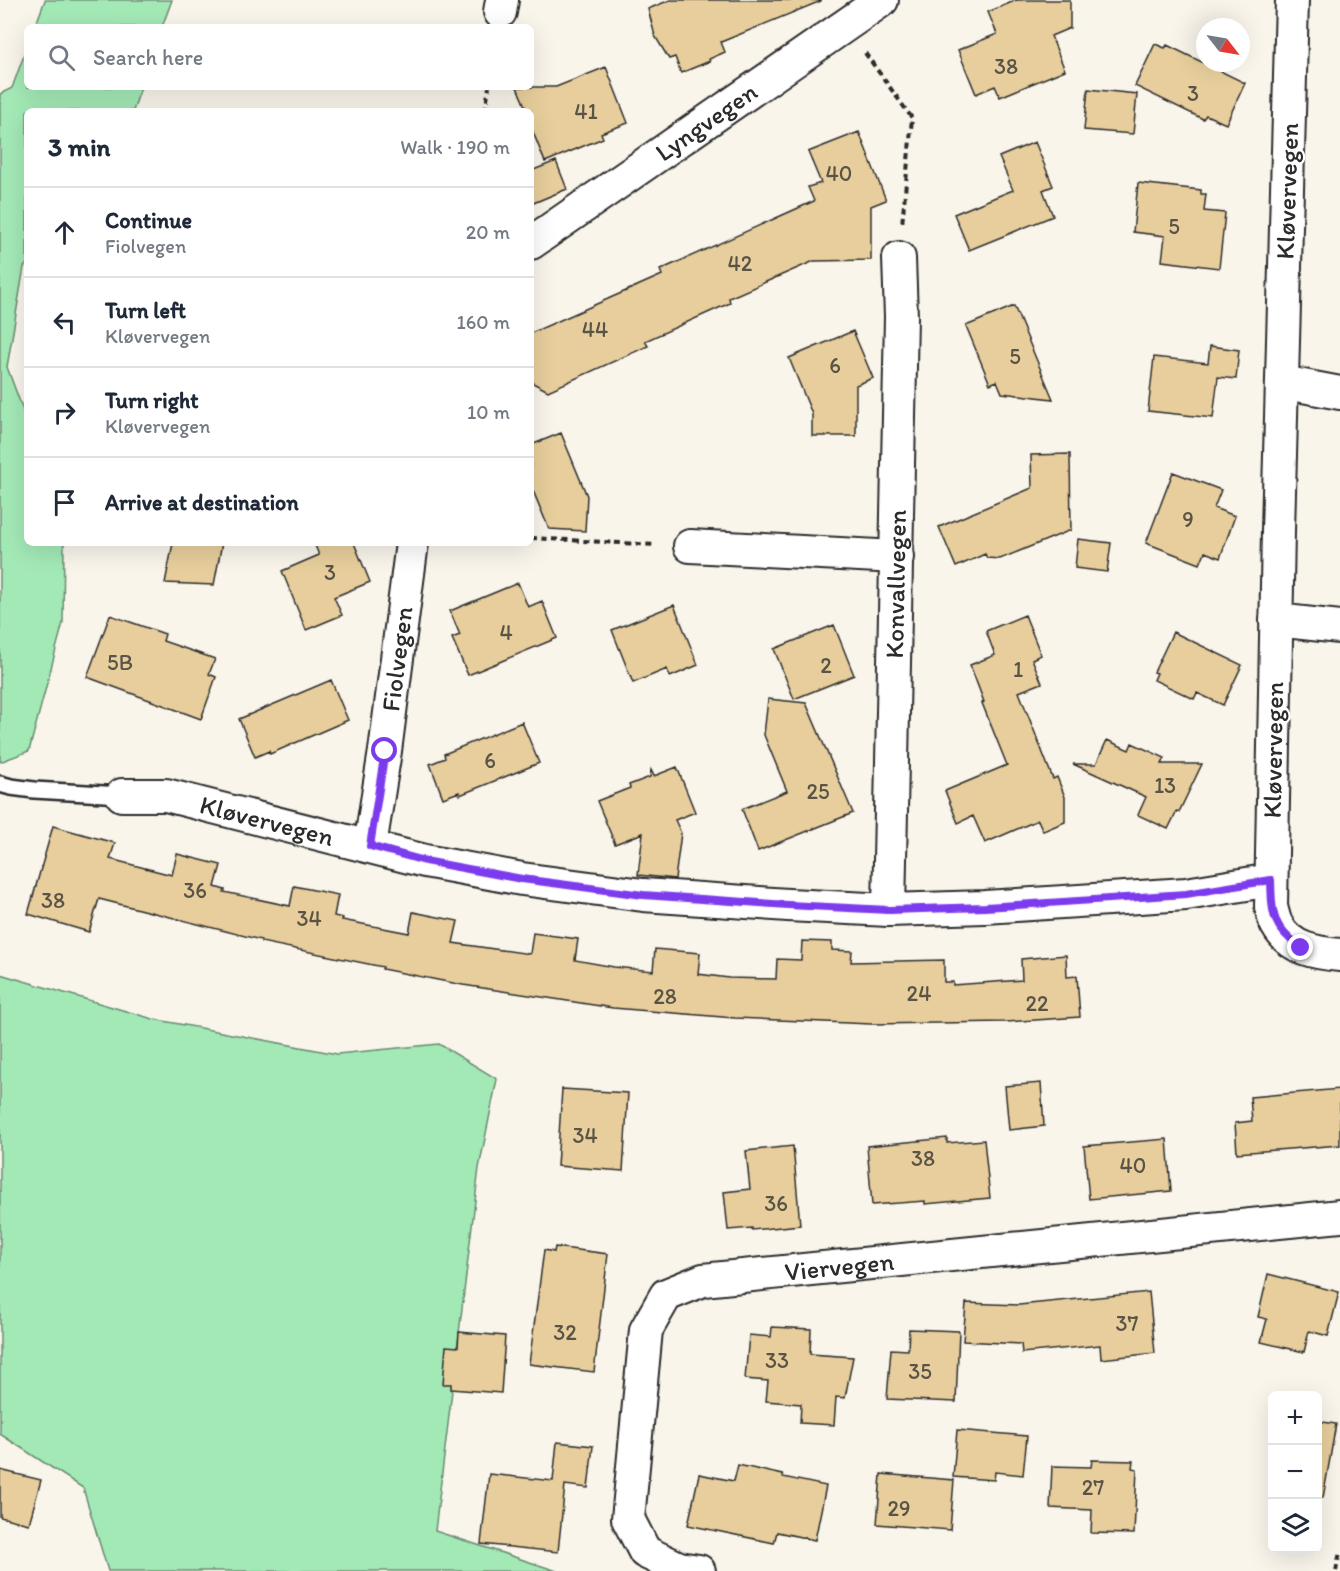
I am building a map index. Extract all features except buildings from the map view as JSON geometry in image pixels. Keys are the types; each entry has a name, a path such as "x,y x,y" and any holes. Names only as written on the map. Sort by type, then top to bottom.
{"street":[{"name":"Lyngvegen","path":"534,241 882,0"},
{"name":"Kløvervegen","path":"1292,0 1276,620 1272,907 1277,925 1287,938 1301,948 1330,954"},
{"name":"Konvallvegen","path":"889,910 901,317 899,258"},
{"path":"1282,382 1340,393"},
{"name":"Fiolvegen","path":"370,846 385,751 412,546"},
{"path":"690,546 897,557"},
{"path":"1276,620 1340,627"},
{"name":"Kløvervegen","path":"122,795 166,795 425,861 522,879 643,895 889,910 985,907 1186,894 1271,880"},
{"name":"Viervegen","path":"699,1571 679,1568 645,1552 628,1519 646,1330 666,1294 702,1280 1340,1216"}],"lane":[{"path":"0,784 34,790 122,795"}],"path":[{"path":"845,25 912,118 899,258"},
{"path":"486,108 488,90"},
{"path":"534,538 690,546"},
{"path":"1336,1571 1340,1552"}],"green space":[{"path":"45,0 172,0 163,24 36,24"},
{"path":"24,55 24,90 140,90 134,108 24,108 24,267 7,367 24,413 24,546 64,546 63,623 29,751 0,762 0,94 12,88"},
{"path":"0,974 153,1019 337,1054 439,1044 497,1079 479,1168 435,1531 557,1571 108,1571 83,1488 0,1434"}],"route":[{"path":"385,751 370,846 425,861 522,879 643,895 889,910 985,907 1186,894 1271,880 1272,907 1277,925 1287,938 1301,948"}]}
